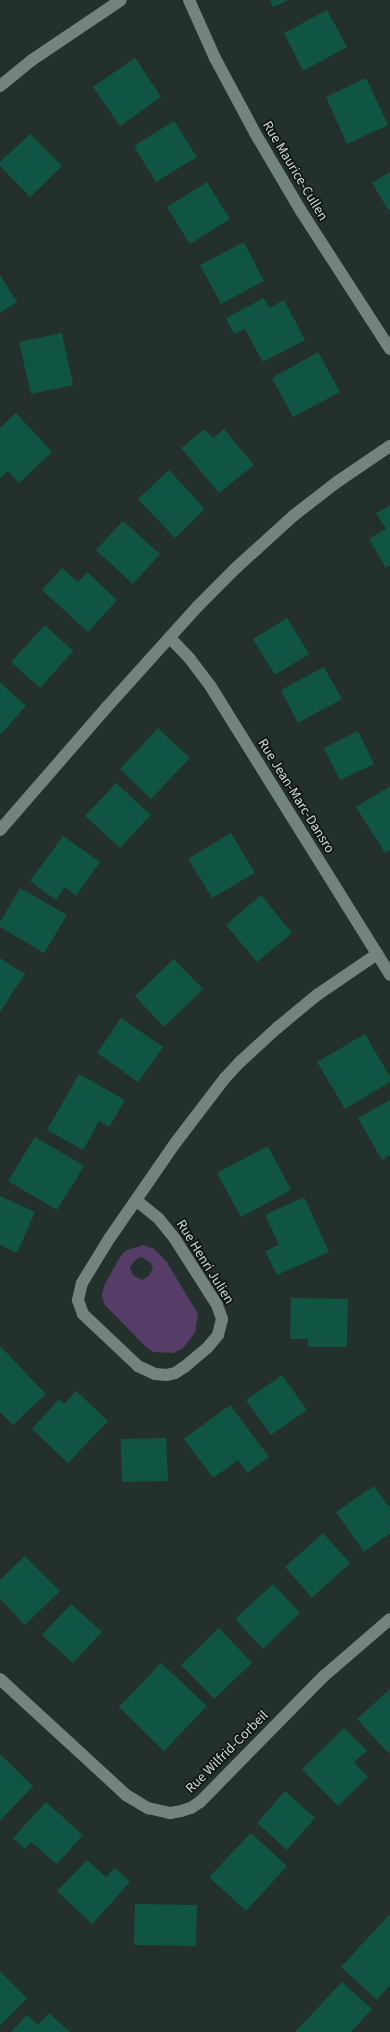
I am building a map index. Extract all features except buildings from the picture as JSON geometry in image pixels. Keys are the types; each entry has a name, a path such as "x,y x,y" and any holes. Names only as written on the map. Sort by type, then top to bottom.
{"street":[{"path":"0,86 32,60 121,0"},
{"name":"Rue Maurice-Cullen","path":"189,0 215,58 255,133 301,211 390,349"},
{"path":"0,830 55,765 222,582 275,531 337,482 390,446"},
{"name":"Rue Jean-Marc-Dansro","path":"170,638 190,659 211,687 390,975"},
{"name":"Rue Henri Julien","path":"137,1201 159,1219 175,1239 217,1305 222,1320 218,1335 207,1348 175,1373 155,1374 138,1366 92,1323 80,1308 79,1292 87,1274 137,1201 211,1094 241,1061 265,1038 317,995 377,954"},
{"name":"Rue Wilfrid-Corbeil","path":"0,1679 126,1795 148,1808 170,1813 191,1808 200,1802 319,1681 390,1619"}],"shaded area":[{"path":"143,1245 154,1249 166,1261 198,1314 195,1333 182,1349 173,1353 154,1352 146,1347 104,1304 102,1295 104,1286 121,1255 127,1250","holes":["141,1257 150,1262 153,1269 149,1276 142,1280 133,1275 130,1268 134,1261"]}]}
